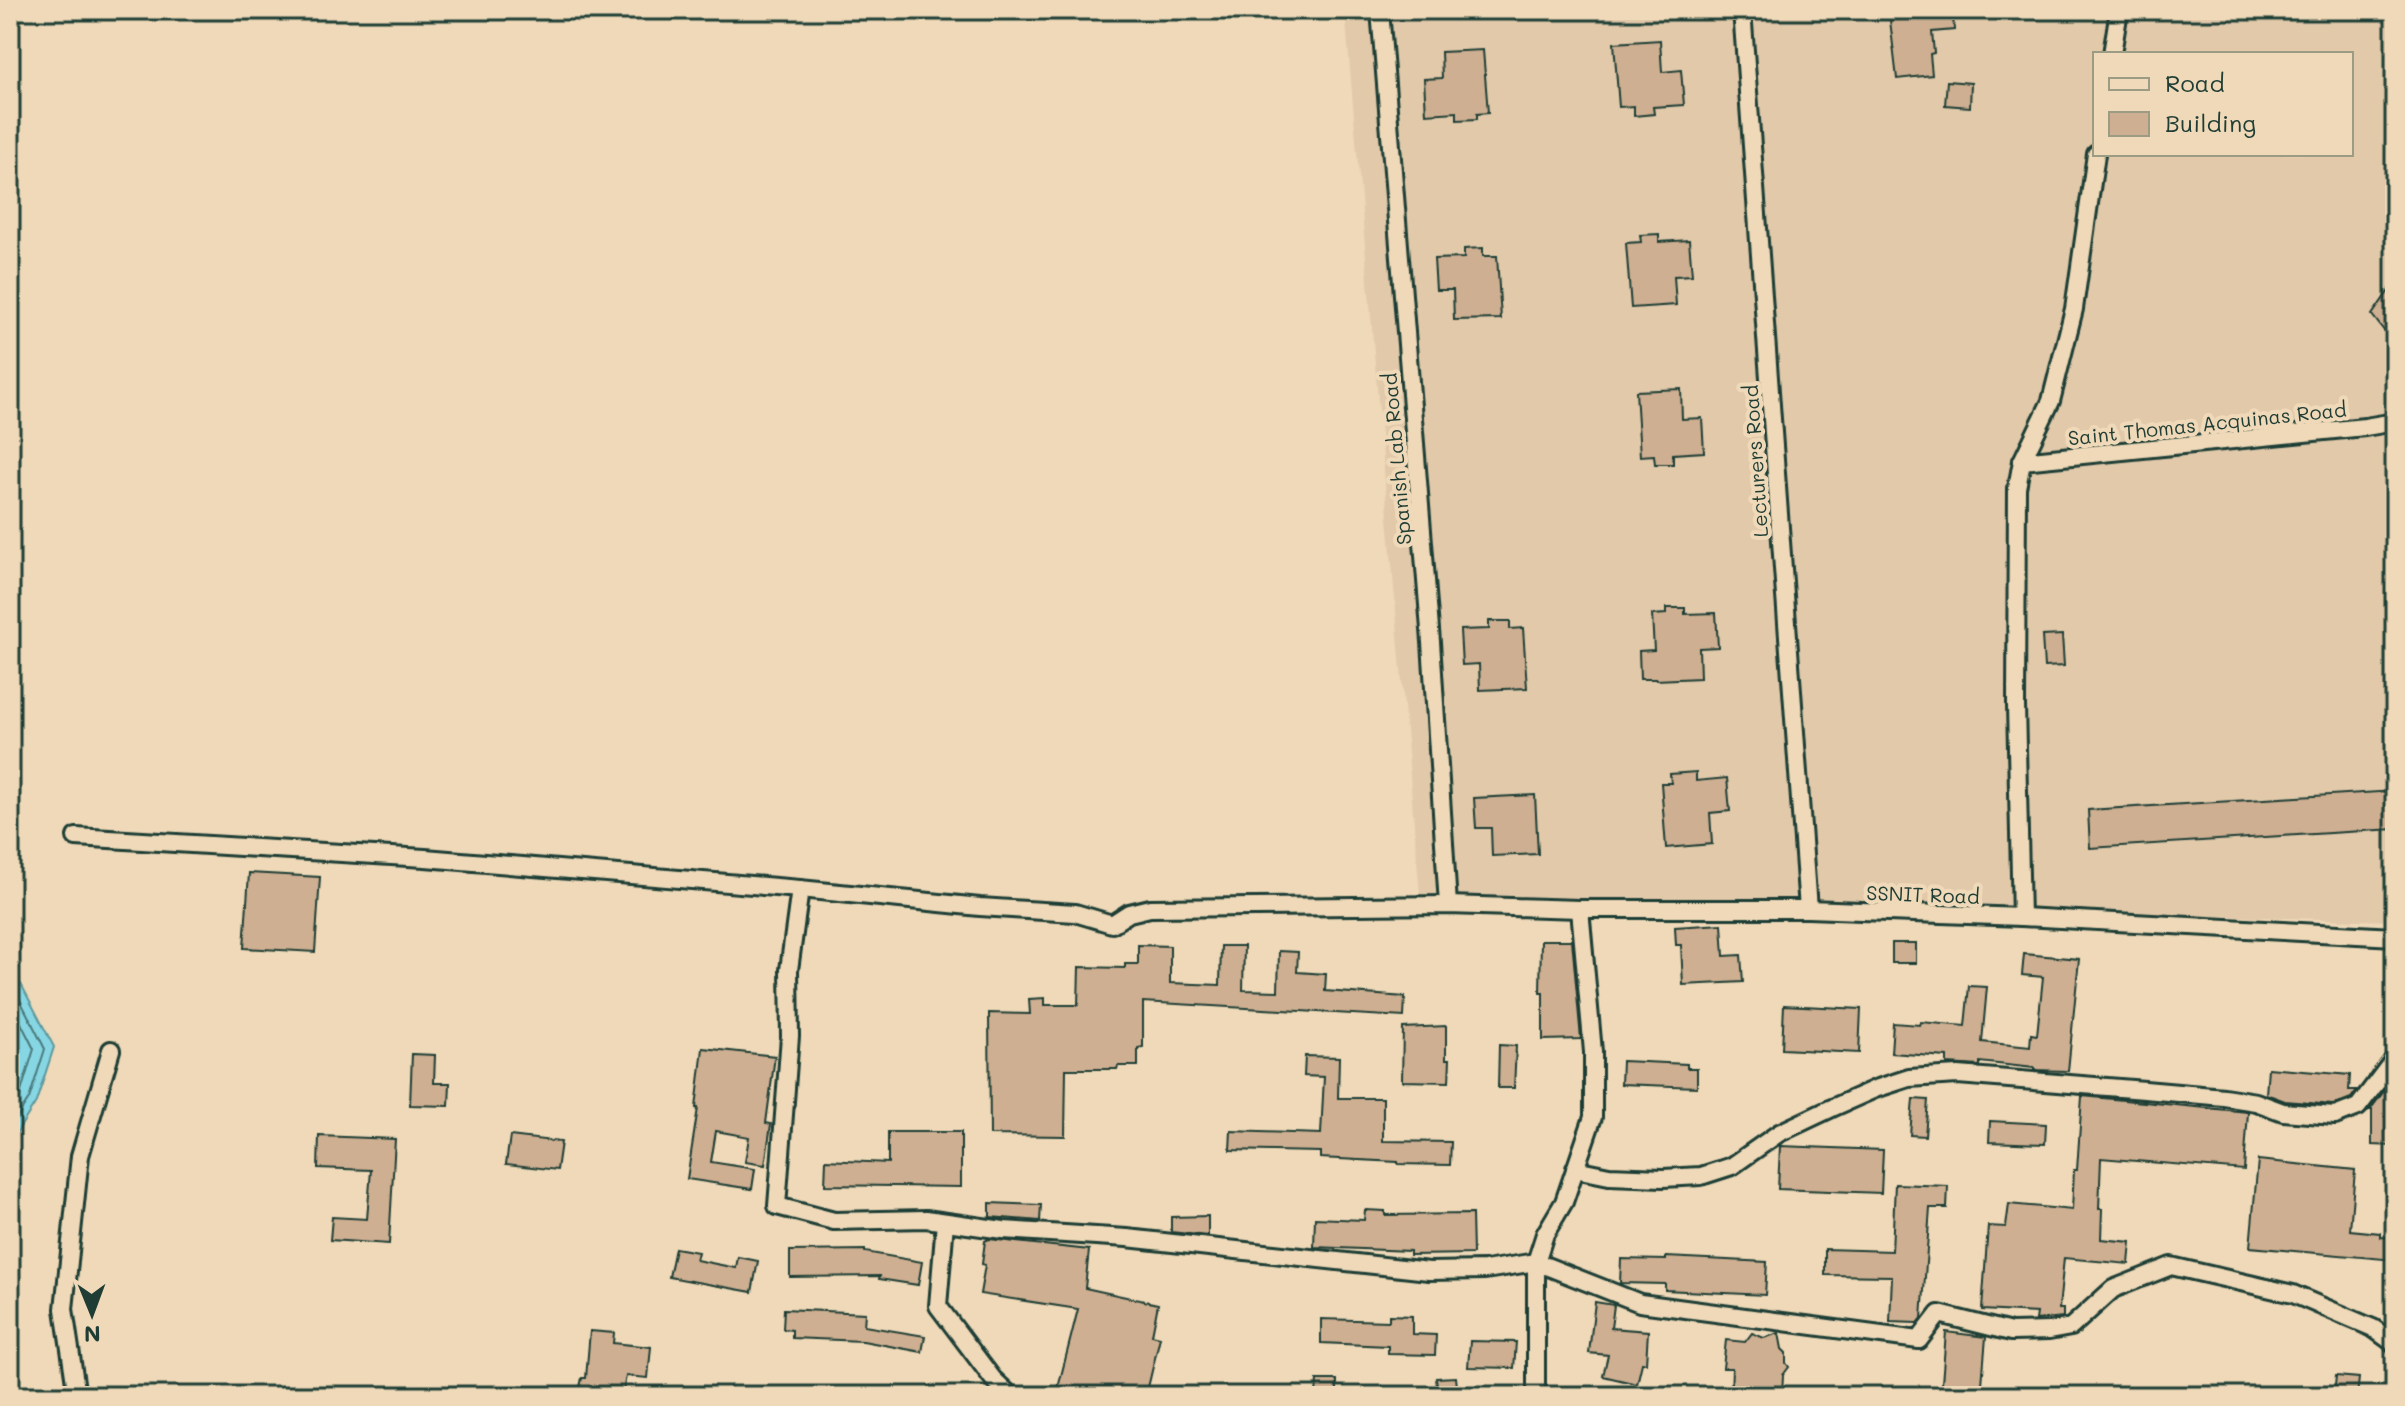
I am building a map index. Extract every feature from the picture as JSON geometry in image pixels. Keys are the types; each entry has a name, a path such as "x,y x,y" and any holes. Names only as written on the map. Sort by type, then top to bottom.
{"street":[{"name":"Spanish Lab Road","path":"1380,10 1429,611 1448,905"},
{"name":"Lecturers Road","path":"1742,10 1808,909"},
{"path":"2112,52 2119,10"},
{"path":"2021,917 2016,691 2017,488 2022,461 2051,401 2074,309 2096,156"},
{"name":"Saint Thomas Acquinas Road","path":"2022,461 2395,422"},
{"name":"SSNIT Road","path":"76,837 425,858 800,889 1075,913 1112,924 1129,913 1150,908 1448,905 1580,909 1808,909 2395,937"},
{"path":"800,889 789,970 790,1036 777,1206 834,1221 926,1219 1003,1230 1127,1238 1429,1271 1485,1270 1536,1262 1640,1303 1919,1340 1939,1314 2011,1332 2071,1327 2113,1289 2171,1266 2293,1294 2373,1328 2395,1344"},
{"path":"1536,1396 1536,1262 1545,1234 1564,1202 1593,1117 1593,1052 1580,909"},
{"path":"77,1396 64,1309 80,1156 111,1050"},
{"path":"1575,1169 1609,1176 1701,1176 1732,1166 1779,1133 1832,1108 1909,1078 1958,1075 2129,1088 2224,1097 2256,1102 2283,1112 2335,1116 2358,1107 2395,1058"},
{"path":"945,1222 938,1306 993,1379 1011,1396"}],"shaded area":[{"path":"1345,10 2395,10 2395,921 1420,894"}],"water":[{"path":"10,980 21,984 54,1047 36,1102 10,1143"}],"building":[{"path":"1953,15 1954,30 1932,32 1932,75 1897,79 1890,20"},
{"path":"1660,40 1662,72 1681,70 1684,105 1653,107 1654,114 1634,116 1634,106 1619,107 1614,43"},
{"path":"1483,50 1488,113 1477,114 1477,119 1457,120 1457,112 1426,114 1424,79 1442,78 1441,52"},
{"path":"1947,81 1971,83 1970,107 1945,105"},
{"path":"1659,234 1659,242 1689,240 1692,275 1674,276 1676,305 1631,308 1626,243 1641,242 1640,235"},
{"path":"1483,248 1483,256 1497,256 1501,319 1454,320 1453,290 1436,290 1434,259 1464,258 1464,249"},
{"path":"2395,282 2395,345 2372,315"},
{"path":"1681,389 1682,419 1702,418 1704,452 1673,454 1673,464 1655,464 1654,455 1640,456 1636,391"},
{"path":"1666,608 1685,608 1685,614 1716,613 1718,647 1699,648 1700,678 1640,679 1639,651 1654,650 1652,615 1666,614"},
{"path":"1489,621 1510,621 1510,629 1523,628 1527,688 1480,690 1479,664 1462,665 1460,630 1489,629"},
{"path":"2062,635 2064,666 2044,667 2042,636"},
{"path":"1696,772 1696,781 1727,778 1730,811 1710,813 1712,844 1666,848 1661,783 1671,783 1670,774"},
{"path":"2395,791 2395,829 2090,848 2088,810"},
{"path":"1535,795 1538,854 1492,856 1491,828 1476,828 1474,798"},
{"path":"249,873 320,877 315,952 244,948"},
{"path":"1722,924 1724,956 1741,955 1743,982 1683,985 1681,945 1676,945 1675,927"},
{"path":"1541,940 1572,940 1581,1039 1543,1040"},
{"path":"1892,943 1916,943 1916,963 1892,963"},
{"path":"1138,945 1170,946 1170,983 1220,985 1221,946 1244,946 1243,990 1278,991 1279,951 1298,952 1297,972 1326,974 1325,991 1405,997 1404,1017 1143,1002 1143,1047 1138,1048 1138,1066 1066,1069 1065,1136 990,1135 989,1013 1030,1014 1029,999 1045,998 1045,1005 1078,1005 1079,967 1125,968 1125,964 1138,964"},
{"path":"2024,954 2079,959 2068,1071 2034,1070 1980,1062 1980,1066 1947,1064 1947,1057 1891,1053 1893,1023 1965,1026 1969,986 1987,987 1982,1042 2030,1047 2031,1034 2037,1035 2043,977 2022,975"},
{"path":"1784,1005 1861,1009 1859,1053 1782,1049"},
{"path":"1446,1026 1449,1082 1402,1081 1403,1028"},
{"path":"1499,1045 1516,1046 1514,1088 1498,1088"},
{"path":"703,1048 775,1056 766,1123 771,1124 765,1165 745,1162 749,1137 716,1131 711,1162 755,1169 752,1189 687,1179"},
{"path":"412,1054 435,1055 434,1083 450,1083 449,1106 410,1105"},
{"path":"1305,1056 1339,1057 1338,1098 1383,1098 1383,1141 1451,1142 1450,1165 1320,1158 1320,1152 1230,1150 1231,1131 1321,1134 1324,1077 1304,1076"},
{"path":"1622,1061 1687,1064 1687,1068 1697,1068 1697,1087 1621,1084"},
{"path":"2268,1068 2350,1075 2349,1090 2357,1090 2351,1098 2333,1105 2285,1101 2266,1094"},
{"path":"2385,1090 2395,1090 2395,1146 2372,1145 2370,1110"},
{"path":"2082,1096 2248,1112 2244,1170 2101,1158 2101,1239 2131,1242 2129,1264 2064,1258 2059,1309 2063,1309 2063,1317 2036,1320 2037,1313 1982,1310 1988,1226 2006,1227 2009,1204 2072,1210"},
{"path":"1913,1099 1928,1100 1925,1136 1910,1135"},
{"path":"1990,1121 2046,1124 2045,1144 1989,1142"},
{"path":"888,1132 961,1132 961,1187 825,1185 826,1160 888,1163"},
{"path":"319,1136 395,1139 389,1244 330,1240 332,1217 367,1219 371,1170 318,1168"},
{"path":"510,1136 561,1142 557,1170 506,1164"},
{"path":"1780,1146 1883,1150 1881,1193 1778,1189"},
{"path":"2258,1160 2355,1170 2350,1230 2395,1238 2395,1260 2250,1247"},
{"path":"1895,1184 1948,1186 1947,1208 1930,1208 1922,1318 1918,1323 1890,1322 1892,1276 1825,1275 1825,1249 1892,1251"},
{"path":"990,1203 1041,1205 1040,1221 990,1217"},
{"path":"1365,1210 1385,1211 1385,1215 1472,1214 1473,1254 1410,1255 1410,1251 1314,1247 1315,1218 1364,1220"},
{"path":"1208,1216 1208,1236 1171,1232 1171,1217"},
{"path":"985,1241 1089,1250 1085,1288 1158,1304 1152,1335 1160,1337 1146,1396 1056,1396 1078,1309 980,1294"},
{"path":"675,1248 698,1252 696,1260 736,1268 738,1257 758,1261 752,1292 669,1277"},
{"path":"865,1250 922,1262 918,1285 879,1279 880,1276 790,1277 790,1251"},
{"path":"1666,1257 1767,1262 1765,1295 1665,1290 1665,1284 1620,1283 1621,1259 1666,1260"},
{"path":"1595,1302 1614,1305 1611,1328 1648,1331 1646,1363 1642,1363 1637,1384 1603,1376 1608,1355 1589,1353"},
{"path":"784,1309 865,1313 864,1326 925,1336 922,1352 863,1341 792,1338 792,1330 783,1329"},
{"path":"1389,1315 1412,1316 1412,1334 1436,1335 1435,1355 1388,1354 1388,1346 1321,1343 1321,1319 1389,1321"},
{"path":"590,1331 614,1333 613,1343 651,1347 648,1378 626,1376 622,1396 578,1396 582,1378 586,1378"},
{"path":"1946,1332 1986,1337 1981,1396 1941,1396"},
{"path":"1752,1333 1764,1338 1779,1333 1789,1367 1783,1375 1782,1395 1731,1393 1732,1368 1723,1368 1726,1340 1745,1342"},
{"path":"1470,1341 1516,1342 1514,1368 1468,1367"},
{"path":"2336,1376 2359,1378 2357,1396 2334,1396"},
{"path":"1456,1377 1458,1396 1438,1396 1436,1378"},
{"path":"1317,1380 1337,1380 1337,1396 1316,1396"}]}
